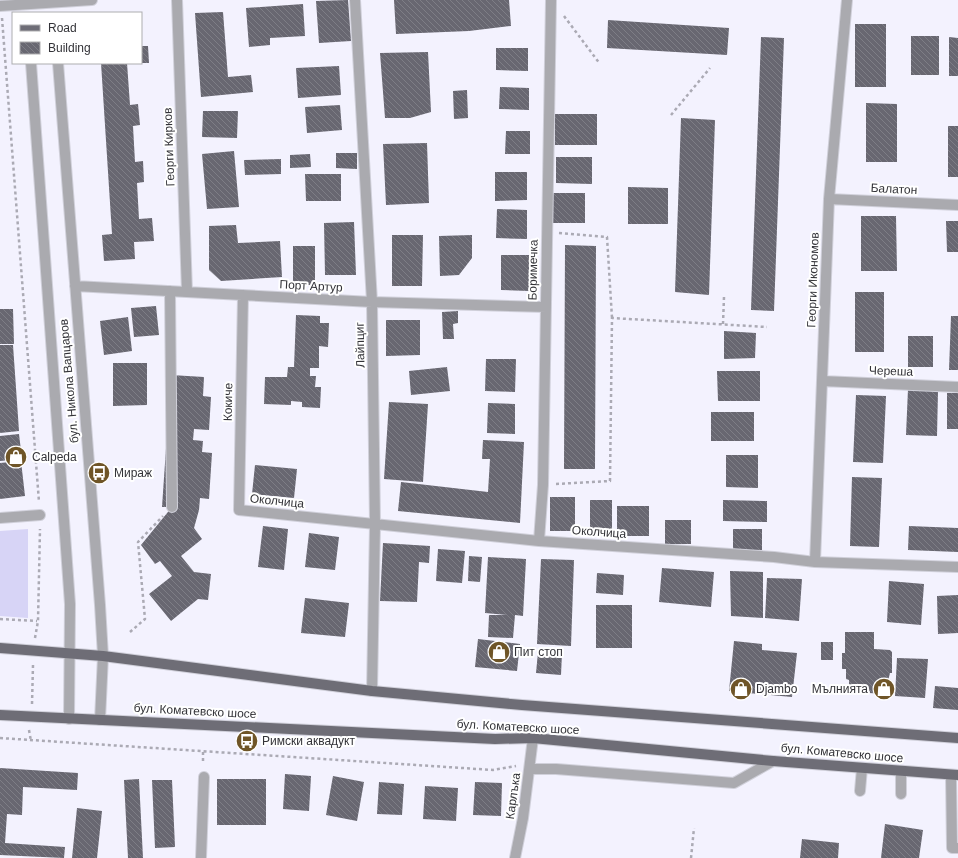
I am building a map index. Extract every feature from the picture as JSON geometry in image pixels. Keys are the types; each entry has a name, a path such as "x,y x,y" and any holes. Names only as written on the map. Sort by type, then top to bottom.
{"main road":[{"path":"0,648 70,654"},
{"name":"бул. Коматевско шосе","path":"70,654 102,656 372,691 522,705 958,738"},
{"path":"0,715 69,719"},
{"name":"бул. Коматевско шосе","path":"69,719 495,739 534,738 773,761 954,775"}],"street":[{"path":"1,6 54,6 92,0"},
{"name":"Георги Кирков","path":"176,0 187,292"},
{"name":"Лайпциг","path":"355,0 372,302 375,524 372,691"},
{"name":"Боримечка","path":"539,541 543,485 551,0"},
{"name":"Георги Икономов","path":"815,562 829,200 847,0"},
{"name":"бул. Никола Вапцаров","path":"31,64 70,604 69,719"},
{"name":"бул. Никола Вапцаров","path":"58,64 102,656 100,720"},
{"name":"Балатон","path":"829,200 958,205"},
{"name":"Порт Артур","path":"75,286 372,302 546,307"},
{"path":"170,291 172,507"},
{"name":"Кокиче","path":"239,510 243,295"},
{"name":"Череша","path":"822,381 958,387"},
{"name":"Околчица","path":"239,510 539,541 774,557 815,562 958,568"},
{"path":"0,518 40,515"},
{"name":"Карлъка","path":"515,858 523,818 534,738"},
{"path":"530,766 734,783 773,761"},
{"path":"860,791 862,768"},
{"path":"900,794 901,771"},
{"path":"954,775 952,848 958,848"},
{"path":"201,858 204,777"}],"path":[{"path":"1,6 40,515 38,621 33,650 32,718 29,729 31,741"},
{"path":"562,13 600,64"},
{"path":"671,115 710,68"},
{"path":"543,485 610,481 612,318 607,237 547,232"},
{"path":"723,324 724,297"},
{"path":"612,318 767,327"},
{"path":"130,632 145,619 138,542 172,507"},
{"path":"0,619 38,621"},
{"path":"0,738 493,770 530,766"},
{"path":"691,858 694,828"}],"shaded area":[{"path":"28,529 28,618 0,616 0,531"}],"building":[{"path":"348,0 351,41 319,43 316,1"},
{"path":"394,0 509,0 511,26 469,31 396,34"},
{"path":"303,4 305,36 270,38 270,45 249,47 246,8"},
{"path":"223,12 228,77 251,75 253,92 201,97 195,13"},
{"path":"608,20 729,28 727,55 607,48"},
{"path":"855,24 886,24 886,87 855,87"},
{"path":"911,36 939,36 939,75 911,75"},
{"path":"761,37 784,38 774,311 751,310"},
{"path":"949,37 958,38 958,76 949,76"},
{"path":"142,46 148,46 149,63 142,63"},
{"path":"496,48 528,48 528,71 496,70"},
{"path":"428,52 431,112 410,118 385,118 380,53"},
{"path":"101,64 127,64 130,105 138,104 140,125 133,126 135,162 143,161 144,182 137,183 139,219 152,218 154,241 134,242 135,259 104,261 102,235 112,234"},
{"path":"339,66 341,95 298,98 296,68"},
{"path":"500,87 529,88 529,110 499,109"},
{"path":"467,90 468,118 454,119 453,91"},
{"path":"866,103 897,104 897,162 866,162"},
{"path":"340,105 342,130 307,133 305,107"},
{"path":"203,111 238,111 237,138 202,137"},
{"path":"555,114 597,114 597,145 555,145"},
{"path":"681,118 715,120 709,295 675,292"},
{"path":"948,126 958,126 958,177 948,177"},
{"path":"506,131 530,131 530,154 505,154"},
{"path":"427,143 429,203 386,205 383,144"},
{"path":"234,151 239,207 207,209 202,154"},
{"path":"336,153 357,153 357,169 336,168"},
{"path":"310,154 311,167 290,168 290,155"},
{"path":"556,157 592,157 592,184 556,183"},
{"path":"281,159 281,174 245,175 244,160"},
{"path":"495,172 527,172 527,200 495,201"},
{"path":"305,174 341,174 341,201 306,201"},
{"path":"628,187 668,188 668,224 628,224"},
{"path":"553,193 585,193 585,223 553,223"},
{"path":"497,209 527,210 527,239 496,238"},
{"path":"861,216 896,216 897,271 861,271"},
{"path":"946,221 958,221 958,252 947,252"},
{"path":"354,222 356,275 325,275 324,223"},
{"path":"236,225 238,243 280,241 282,277 221,281 209,270 209,226"},
{"path":"392,235 423,235 422,286 392,286"},
{"path":"472,235 472,258 459,275 440,276 439,236"},
{"path":"565,245 596,246 595,469 564,469"},
{"path":"293,246 315,246 315,285 293,285"},
{"path":"501,255 529,255 529,291 501,290"},
{"path":"855,292 884,292 884,352 855,352"},
{"path":"156,306 159,335 134,337 131,308"},
{"path":"0,309 13,309 14,344 0,344"},
{"path":"458,311 458,323 453,324 454,339 443,339 442,312"},
{"path":"296,315 320,316 320,323 329,323 328,347 319,346 319,368 310,368 310,376 316,376 315,387 321,387 320,408 302,407 302,402 291,401 291,405 264,404 265,377 287,377 288,367 294,367"},
{"path":"951,316 958,316 958,370 949,370"},
{"path":"128,317 132,351 104,355 100,321"},
{"path":"386,320 420,320 420,355 386,356"},
{"path":"724,331 756,333 755,358 724,359"},
{"path":"908,336 933,336 933,367 908,367"},
{"path":"0,345 13,345 19,431 0,433"},
{"path":"486,359 516,359 515,392 485,391"},
{"path":"113,363 147,363 147,405 113,406"},
{"path":"447,367 450,391 411,395 409,371"},
{"path":"717,371 760,371 760,401 718,401"},
{"path":"171,375 204,377 203,396 211,397 209,430 194,429 193,440 203,441 202,452 212,453 209,499 200,498 199,510 194,528 202,539 181,556 194,572 211,574 208,600 198,599 171,621 149,594 172,576 160,561 155,564 141,545 172,507 162,507"},
{"path":"908,389 938,391 937,436 906,435"},
{"path":"947,393 958,393 958,429 947,429"},
{"path":"856,395 886,396 883,463 853,462"},
{"path":"389,402 428,404 423,482 384,479"},
{"path":"488,403 515,404 515,434 487,433"},
{"path":"711,412 754,412 754,441 711,441"},
{"path":"19,434 22,459 0,461 0,436"},
{"path":"483,440 524,442 520,523 398,511 401,482 488,492 490,459 482,459"},
{"path":"726,455 758,455 758,488 726,487"},
{"path":"21,461 25,496 0,499 0,463"},
{"path":"255,465 297,469 294,498 252,494"},
{"path":"852,477 882,478 879,547 850,546"},
{"path":"550,497 575,497 575,531 550,531"},
{"path":"590,500 612,500 612,536 590,536"},
{"path":"723,500 767,501 767,522 723,521"},
{"path":"617,506 649,506 649,536 617,536"},
{"path":"665,520 691,520 691,544 665,544"},
{"path":"263,526 288,529 284,570 258,567"},
{"path":"909,526 958,528 958,552 908,550"},
{"path":"733,529 762,529 762,550 733,550"},
{"path":"309,533 339,537 335,570 305,567"},
{"path":"383,543 430,546 429,563 419,562 417,602 380,601"},
{"path":"438,549 465,551 462,583 436,581"},
{"path":"469,556 482,557 480,582 468,581"},
{"path":"488,557 526,559 523,616 515,615 513,638 488,637 489,615 507,615 485,613"},
{"path":"541,559 574,560 571,646 537,644"},
{"path":"662,568 714,572 711,607 659,602"},
{"path":"730,571 763,572 763,618 731,616"},
{"path":"597,573 624,575 623,595 596,593"},
{"path":"767,578 802,579 799,621 765,618"},
{"path":"889,581 924,584 921,625 887,622"},
{"path":"958,595 958,633 938,634 937,596"},
{"path":"305,598 349,603 345,637 301,633"},
{"path":"596,605 632,605 632,648 596,648"},
{"path":"845,632 874,632 874,649 890,650 892,652 892,673 890,673 888,681 888,694 849,692 849,680 846,679 846,669 842,669 842,653 845,653"},
{"path":"478,639 520,644 517,671 475,667"},
{"path":"734,641 762,644 762,650 797,653 792,697 729,691"},
{"path":"821,642 833,642 833,660 821,660"},
{"path":"538,652 562,653 561,675 536,673"},
{"path":"897,658 928,659 925,698 895,696"},
{"path":"935,686 958,688 958,710 933,708"},
{"path":"0,768 78,773 77,790 23,787 22,815 7,814 5,843 65,847 64,858 0,855"},
{"path":"285,774 311,776 309,811 283,809"},
{"path":"333,776 364,782 357,821 326,815"},
{"path":"139,779 143,858 128,858 124,780"},
{"path":"217,779 266,779 266,825 217,825"},
{"path":"152,780 172,780 175,847 155,848"},
{"path":"379,782 404,784 402,815 377,814"},
{"path":"475,782 502,783 501,816 473,815"},
{"path":"425,786 458,788 456,821 423,819"},
{"path":"77,808 102,811 97,858 72,858"},
{"path":"885,824 923,830 919,858 881,858"},
{"path":"802,839 839,843 838,858 800,858"}],"place":[{"name":"Calpeda","path":"16,457"},
{"name":"Мираж","path":"99,473"},
{"name":"Пит стоп","path":"499,652"},
{"name":"Djambo","path":"741,689"},
{"name":"Мълнията","path":"884,689"},
{"name":"Римски аквадукт","path":"247,741"}]}
